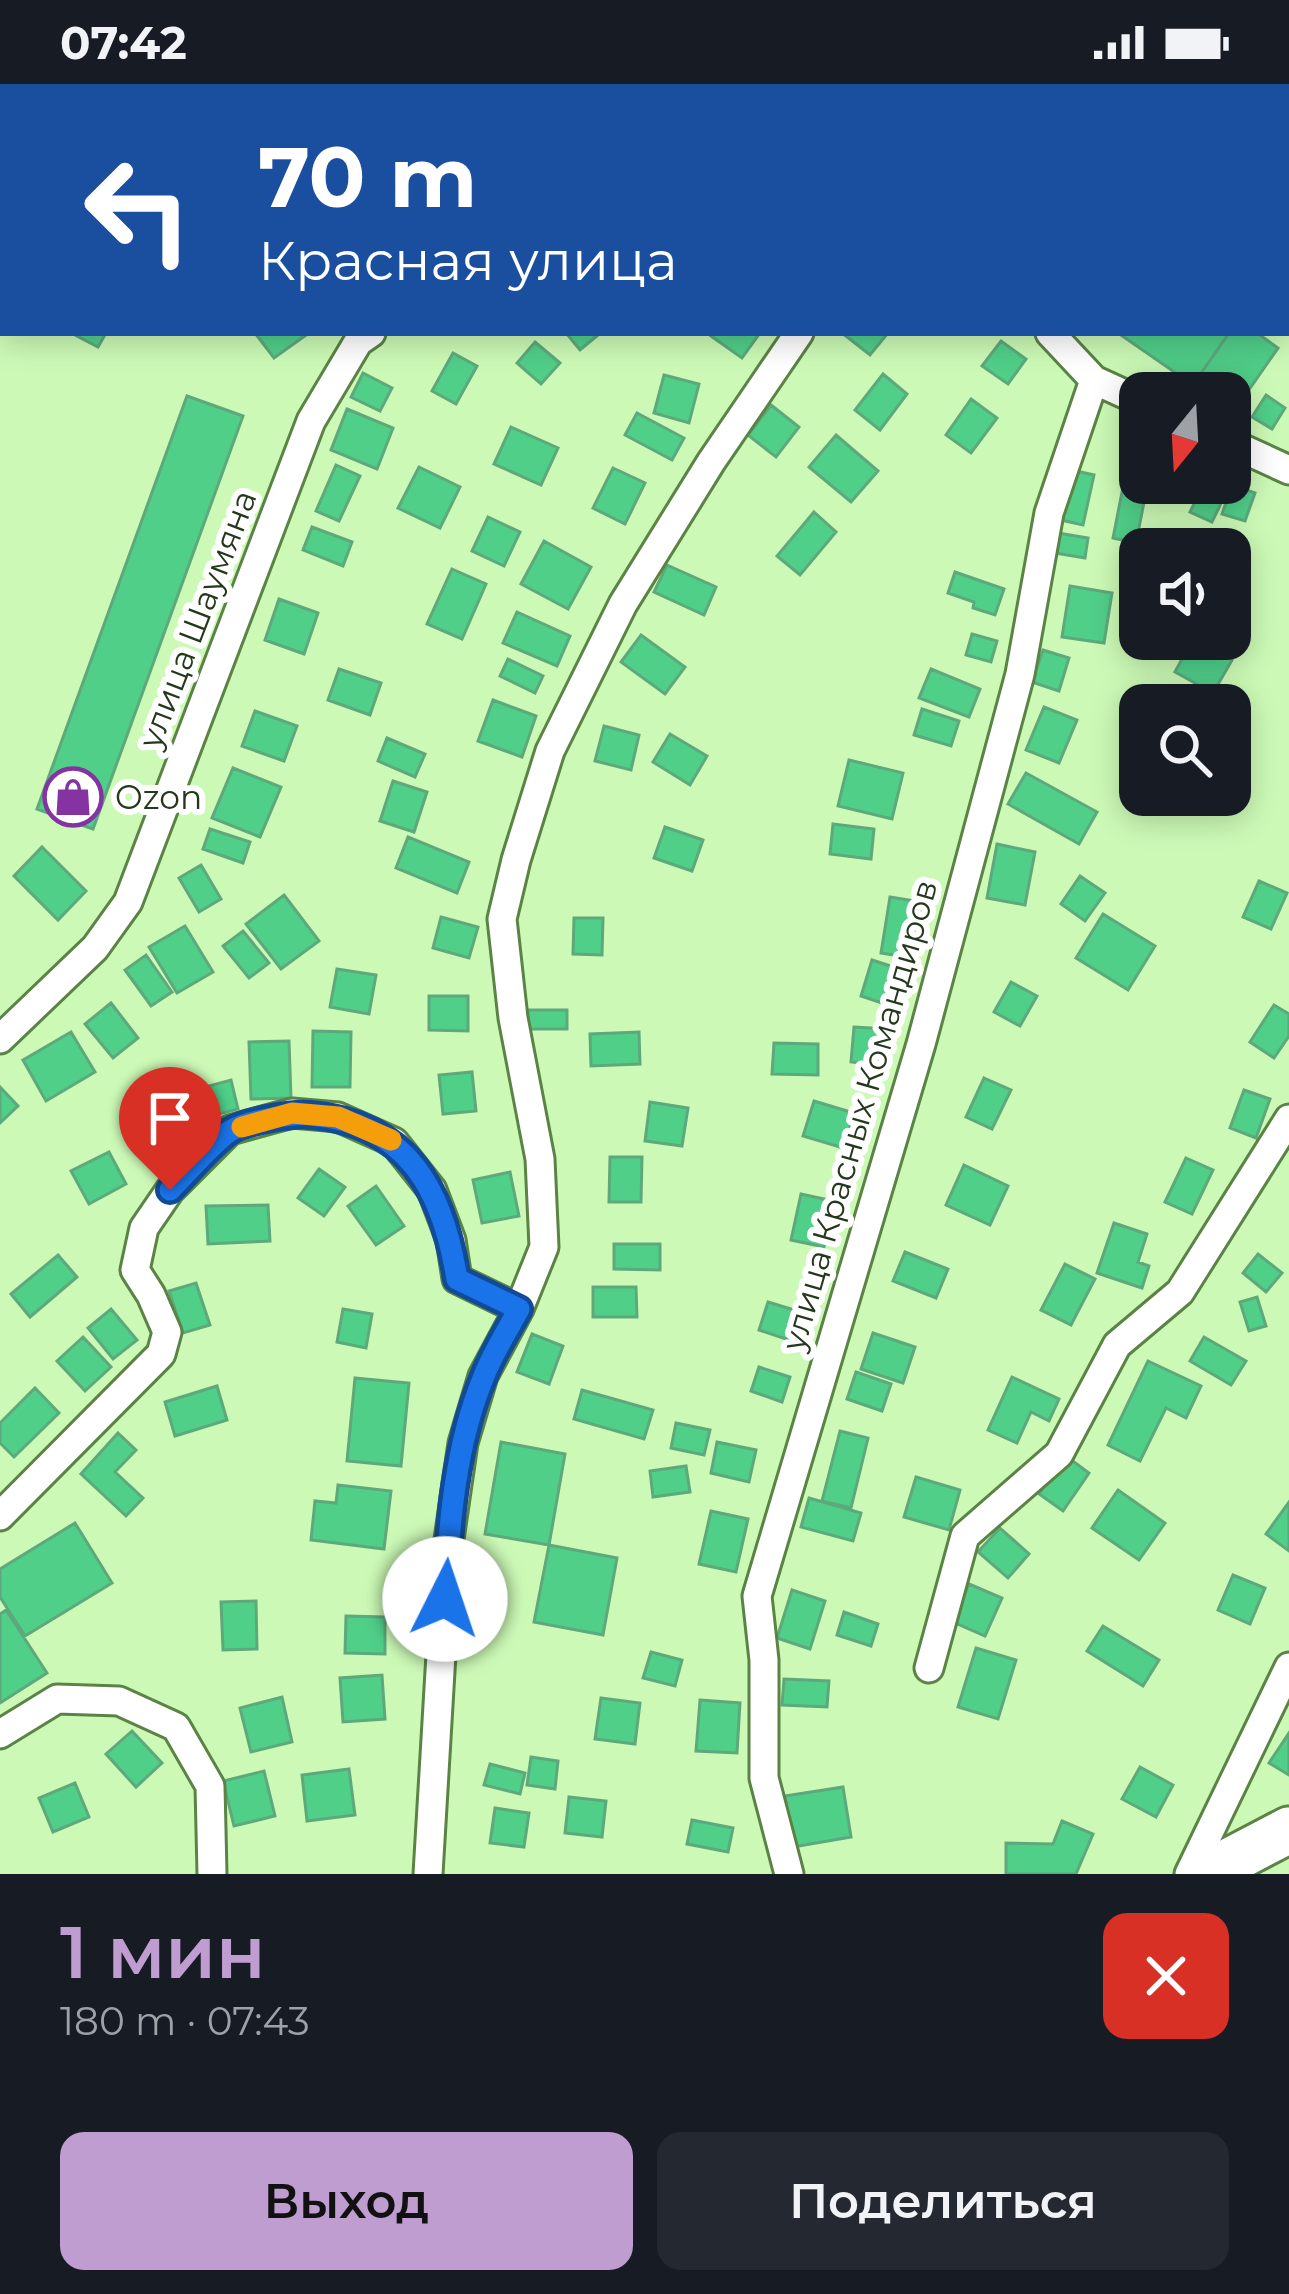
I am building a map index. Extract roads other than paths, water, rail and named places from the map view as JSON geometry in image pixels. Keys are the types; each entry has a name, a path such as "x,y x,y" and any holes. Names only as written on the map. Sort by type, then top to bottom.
{"highway":[{"path":"1205,1874 1289,1830"}],"street":[{"name":"улица Шаумяна","path":"0,1040 94,948 128,902 311,421 358,342 367,336"},
{"path":"428,1874 447,1553 463,1443 483,1376 519,1309 544,1247 540,1159 513,1018 502,919 516,860 550,751 623,604 797,336"},
{"path":"1053,336 1094,380 1119,391"},
{"name":"улица Красных Командиров","path":"790,1874 764,1778 764,1660 757,1596 921,1043 1020,674 1049,513 1094,380"},
{"path":"1251,453 1289,470"},
{"path":"0,1516 161,1354 167,1332 152,1295 135,1270 144,1228 170,1190 230,1130 292,1113 338,1117 394,1142 432,1190 451,1240 457,1279 519,1309"},
{"path":"929,1669 965,1536 1058,1454 1117,1346 1180,1292 1289,1119"},
{"path":"1189,1874 1289,1667"},
{"path":"0,1734 57,1699 118,1701 176,1726 210,1786 212,1874"}],"place":[{"name":"Ozon","path":"73,797"}]}
